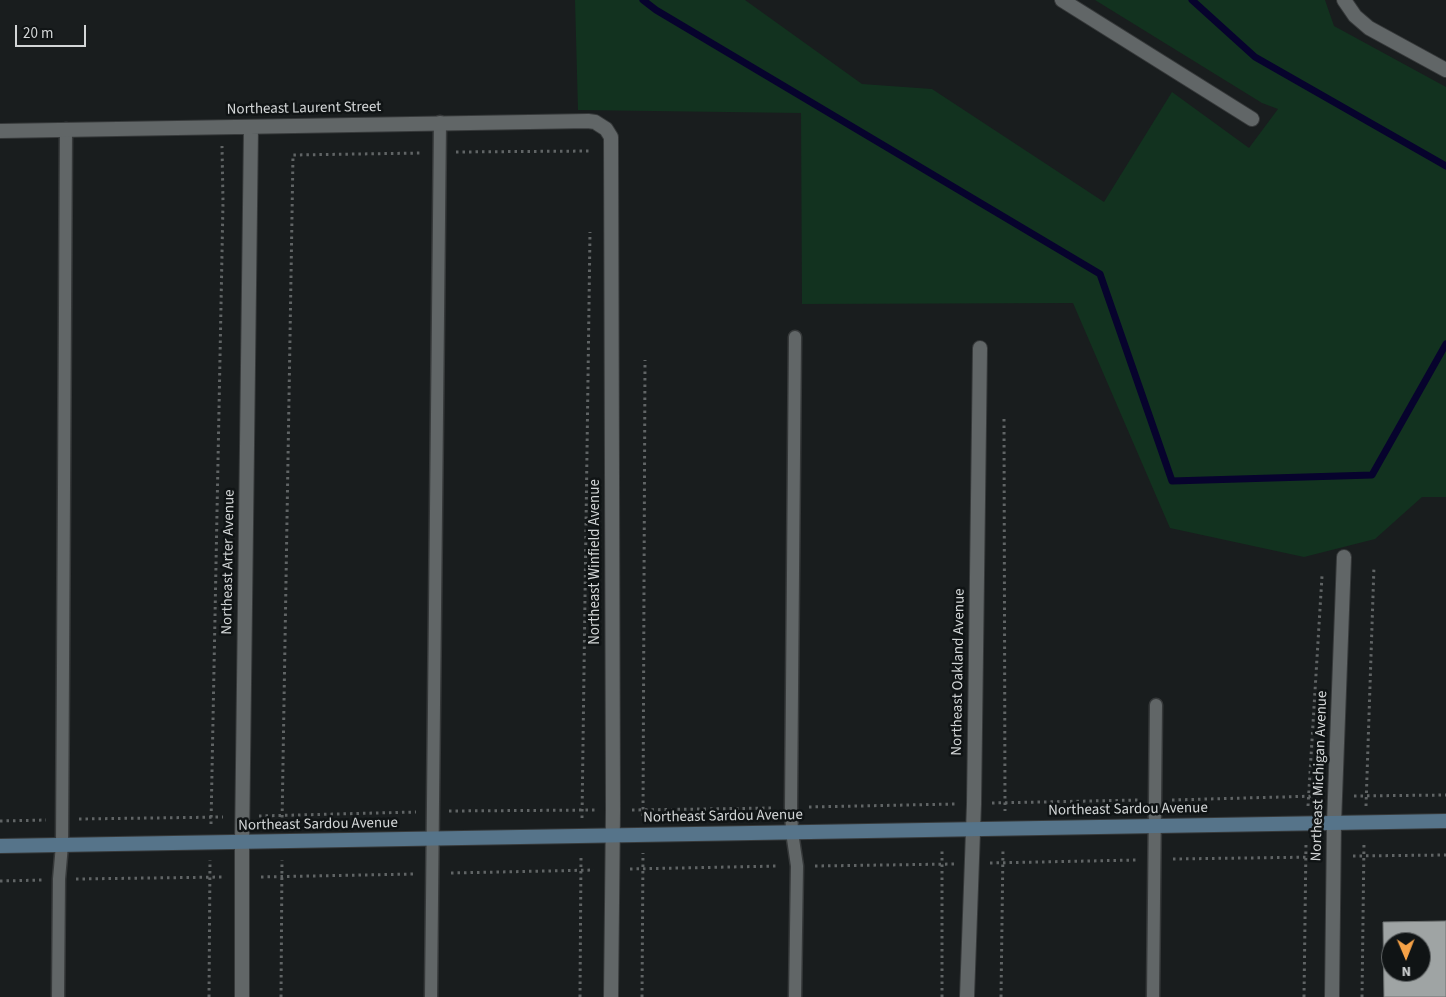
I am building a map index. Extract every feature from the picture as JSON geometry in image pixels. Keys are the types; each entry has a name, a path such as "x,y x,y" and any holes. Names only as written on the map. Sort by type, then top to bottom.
{"main road":[{"name":"Northeast Sardou Avenue","path":"0,846 1446,821"}],"street":[{"path":"1062,0 1252,119"},
{"path":"1344,0 1355,16 1369,28 1446,70"},
{"name":"Northeast Laurent Street","path":"0,130 588,121 595,122 606,129"},
{"name":"Northeast Arter Avenue","path":"242,997 242,816 251,127"},
{"name":"Northeast Winfield Avenue","path":"606,129 611,137 613,810 611,997"},
{"name":"Northeast Oakland Avenue","path":"967,997 974,830 980,348"},
{"name":"Northeast Michigan Avenue","path":"1332,997 1334,823 1344,557"}],"lane":[{"path":"431,997 440,122"},
{"path":"58,997 59,879 62,845 66,129"},
{"path":"795,337 791,807 792,832 797,866 795,997"},
{"path":"1153,997 1156,705"}],"path":[{"path":"209,997 223,202 221,128"},
{"path":"281,997 282,815 293,155 591,150 591,160"},
{"path":"580,997 590,228"},
{"path":"642,997 645,360"},
{"path":"1001,997 1002,863 1005,803 1004,419"},
{"path":"1362,997 1363,856 1374,566"},
{"path":"1304,997 1305,857 1322,576"},
{"path":"0,820 1446,795"},
{"path":"941,804 942,997"},
{"path":"0,881 1446,855"}],"green space":[{"path":"575,0 745,0 862,84 932,89 1104,202 1172,92 1249,148 1278,109 1262,103 1095,0 1325,0 1334,26 1446,87 1446,497 1422,497 1375,539 1304,557 1170,528 1073,303 802,304 801,113 578,110"}],"building":[{"path":"1446,921 1446,997 1384,997 1384,982 1431,982 1431,932 1383,932 1383,922"}],"waterway":[{"path":"643,0 656,10 1100,274 1172,481 1372,475 1446,344"},
{"path":"1192,0 1255,57 1446,166"}]}
